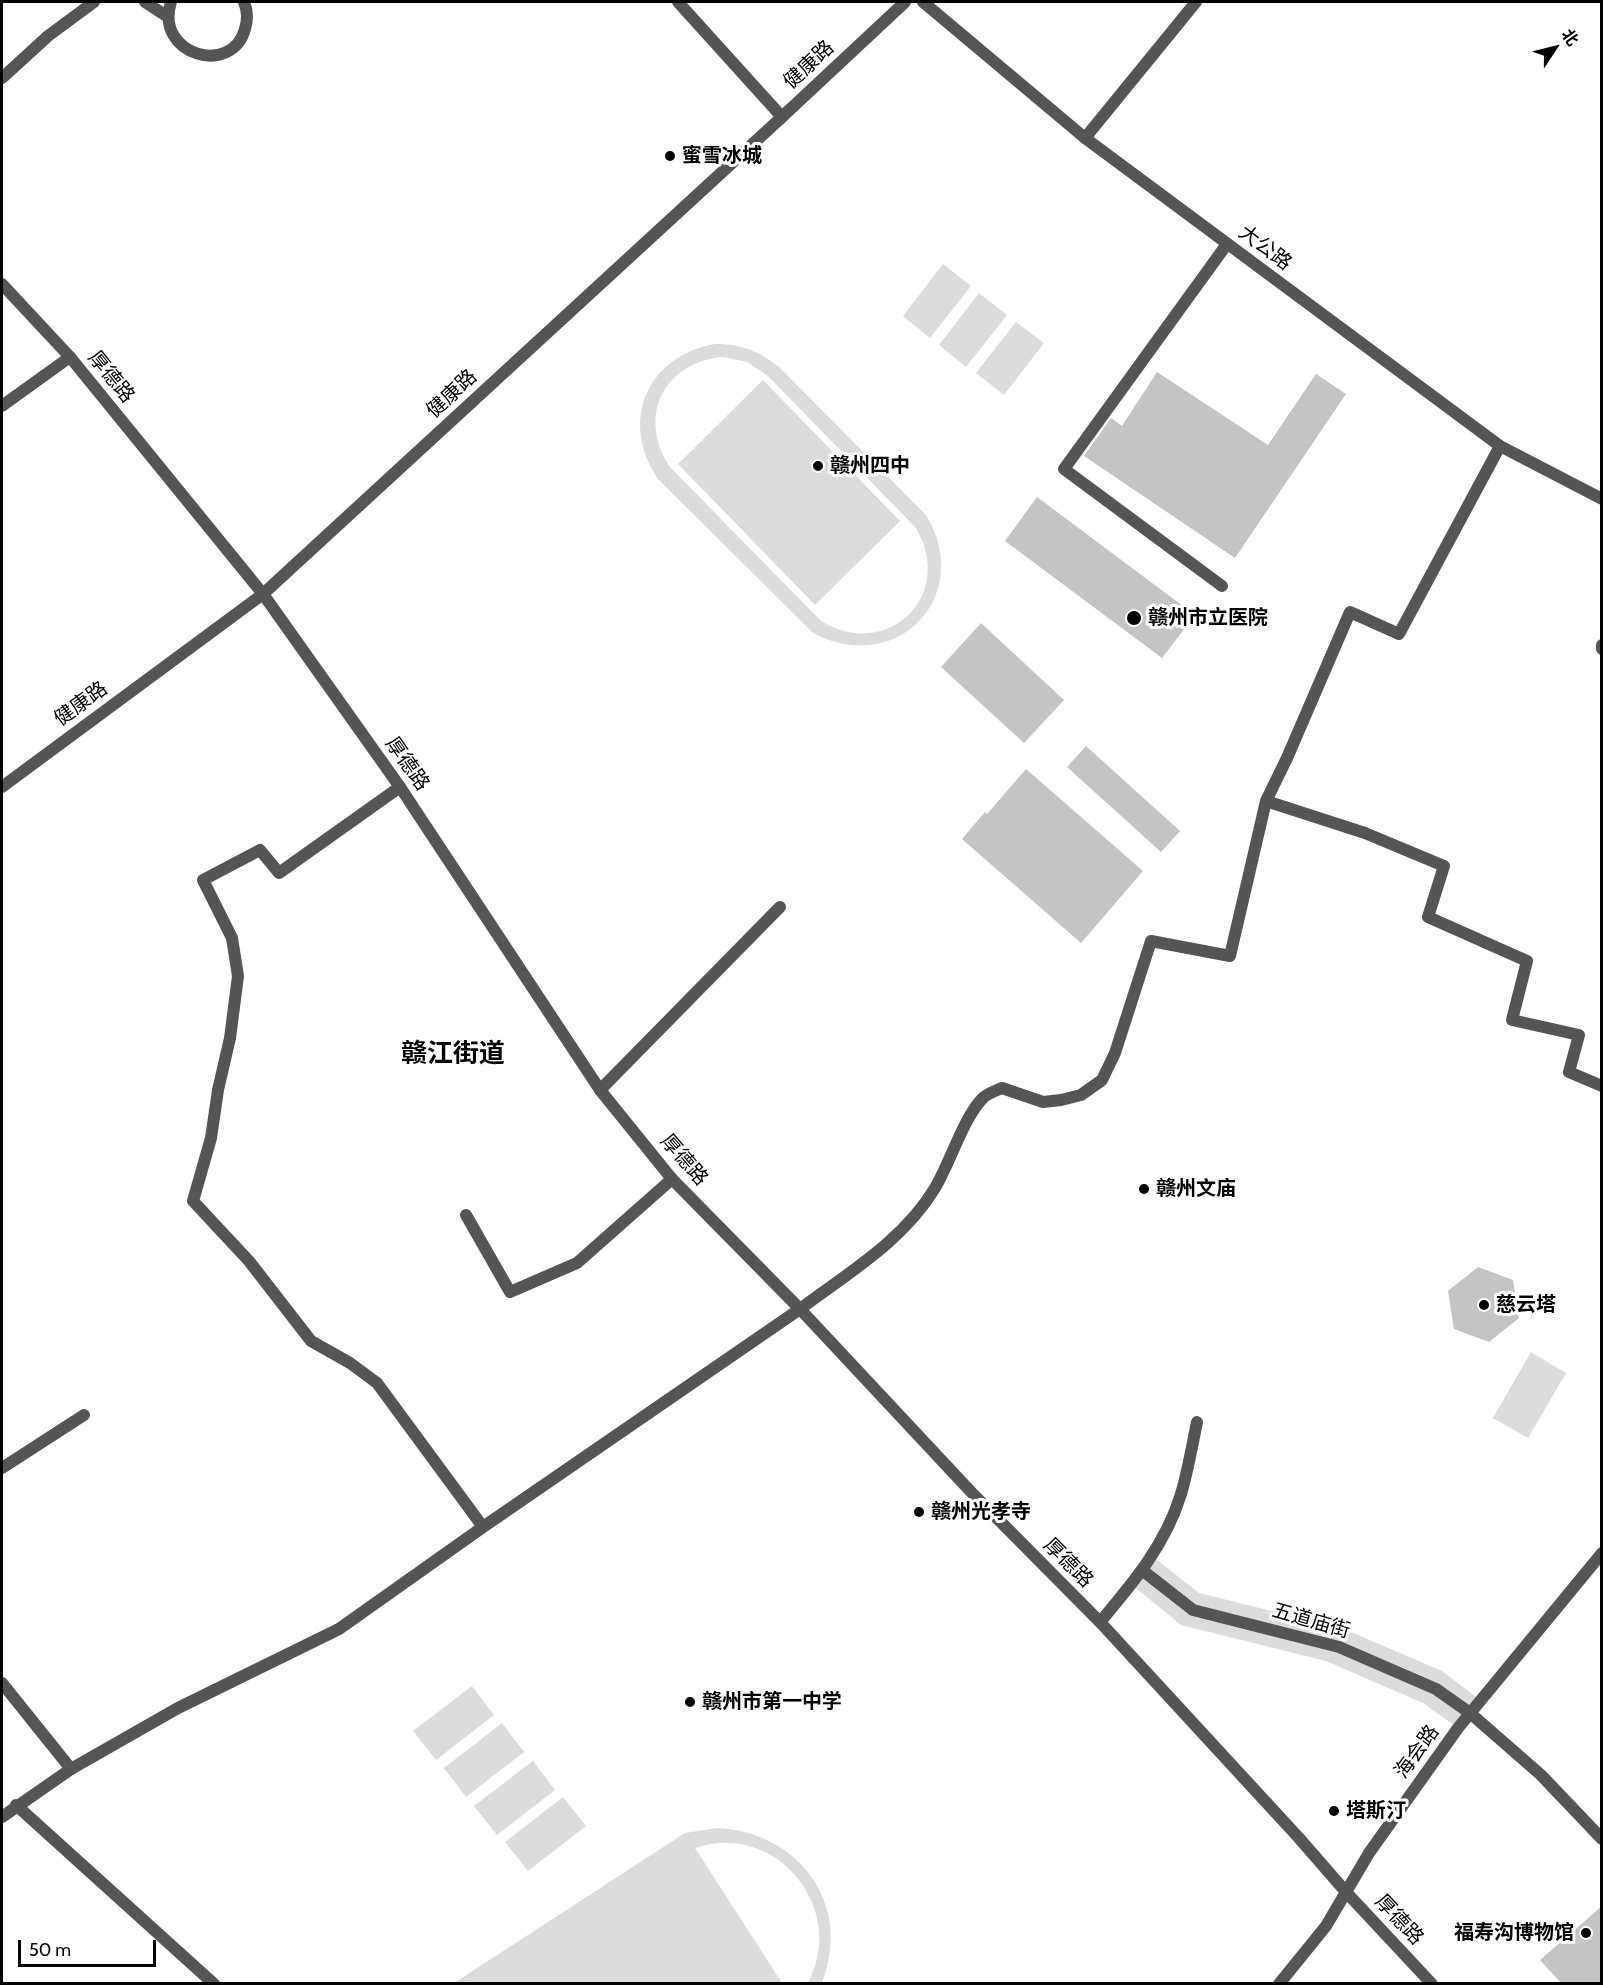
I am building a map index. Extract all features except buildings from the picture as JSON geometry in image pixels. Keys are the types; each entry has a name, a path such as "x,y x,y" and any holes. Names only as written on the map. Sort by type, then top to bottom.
{"street":[{"path":"2,78 48,36 94,2"},
{"path":"146,2 168,17"},
{"path":"171,2 168,17 170,30 177,42 187,50 200,55 213,56 226,52 244,34 247,21 247,8 244,2"},
{"path":"678,2 782,117"},
{"name":"健康路","path":"2,787 263,594 904,2"},
{"name":"大公路","path":"923,2 1085,138 1500,446 1602,499"},
{"path":"1085,138 1196,2"},
{"path":"1222,586 1064,469 1227,244"},
{"name":"厚德路","path":"2,284 70,357 263,594 400,786 600,1090 672,1179 800,1309 973,1494 1100,1622 1432,1983"},
{"path":"2,406 70,357"},
{"path":"2,1817 16,1805 71,1769 178,1708 339,1629 800,1309 896,1237 916,1216 934,1188 971,1114 983,1097 1002,1088 1043,1102 1061,1100 1081,1095 1102,1080 1115,1053 1151,941 1230,956 1266,801 1350,612 1399,634 1500,446"},
{"path":"400,786 279,873 260,850 203,880 232,938 238,976 230,1038 218,1090 211,1138 193,1201 249,1261 311,1341 350,1363 377,1383 483,1527"},
{"path":"1266,801 1365,833 1444,866 1428,917 1527,962 1512,1020 1579,1035 1569,1072 1602,1086"},
{"path":"600,1090 780,907"},
{"path":"466,1215 510,1292 577,1263 672,1179"},
{"path":"2,1468 84,1415"},
{"path":"1100,1622 1142,1570 1166,1531 1181,1494 1197,1422"},
{"name":"海会路","path":"1279,1983 1326,1926 1369,1853 1470,1713 1602,1553"},
{"name":"五道庙街","path":"1142,1570 1193,1610 1339,1647 1436,1689 1470,1713 1541,1774 1602,1839"},
{"path":"2,1683 71,1769"},
{"path":"16,1805 214,1983"}],"shaded area":[{"path":"943,264 971,286 930,338 903,316"},
{"path":"979,293 1007,315 966,367 939,345"},
{"path":"1016,322 1044,343 1004,395 976,373"},
{"path":"715,344 733,345 772,361 926,515 939,545 941,574 934,600 919,621 899,636 873,645 844,644 813,633 658,479 646,457 641,435 641,414 646,394 657,377 672,362 691,351","holes":["723,357 747,362 768,376 915,527 926,552 927,576 921,597 909,614 891,627 870,633 846,631 821,621 670,467 660,448 656,429 656,412 662,395 671,381 685,369 702,361"]},
{"path":"763,380 900,521 815,605 678,464"},
{"path":"1531,1352 1566,1373 1528,1438 1493,1418"},
{"path":"1152,1556 1199,1593 1344,1629 1442,1671 1480,1700 1458,1728 1423,1703 1326,1661 1181,1625 1131,1584"},
{"path":"472,1686 494,1715 436,1760 413,1731"},
{"path":"502,1723 524,1752 466,1797 444,1768"},
{"path":"533,1761 555,1790 497,1835 474,1806"},
{"path":"563,1797 586,1826 528,1871 505,1842"},
{"path":"717,1828 746,1833 772,1843 794,1858 812,1877 824,1900 830,1926 830,1954 822,1983 808,1983 818,1955 819,1927 811,1900 797,1877 777,1859 752,1847 725,1843 695,1848 782,1983 454,1983 685,1833"}],"place":[{"name":"蜜雪冰城","path":"670,156"},
{"name":"赣州四中","path":"818,466"},
{"name":"赣州市立医院","path":"1134,618"},
{"name":"赣州文庙","path":"1144,1189"},
{"name":"慈云塔","path":"1484,1305"},
{"name":"赣州光孝寺","path":"919,1512"},
{"name":"赣州市第一中学","path":"690,1702"},
{"name":"塔斯汀","path":"1334,1811"},
{"name":"福寿沟博物馆","path":"1586,1933"}],"district":[{"name":"赣江街道","path":"453,1054"}]}
